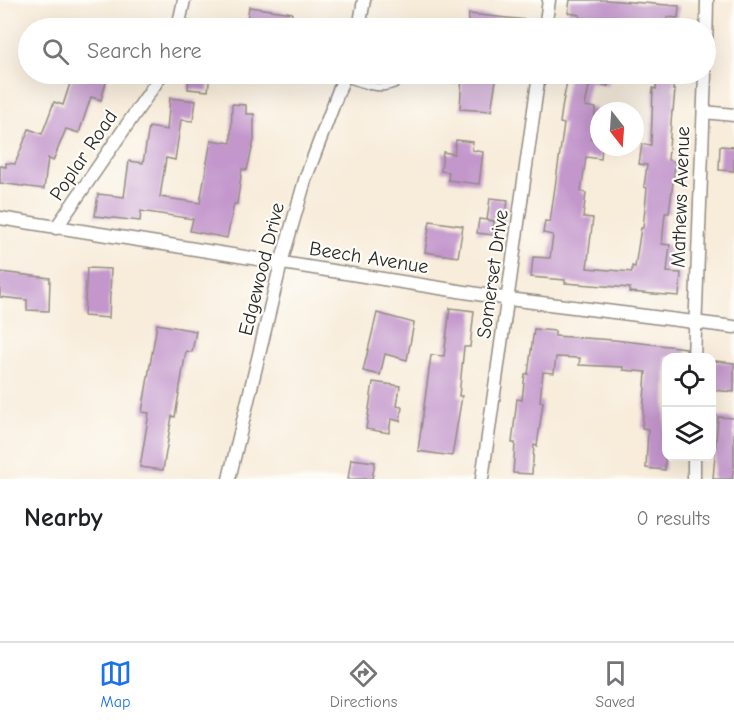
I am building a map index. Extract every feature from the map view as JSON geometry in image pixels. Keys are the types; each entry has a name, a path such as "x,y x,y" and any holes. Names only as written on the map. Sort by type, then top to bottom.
{"street":[{"path":"180,18 184,0"},
{"path":"361,18 364,0"},
{"path":"546,18 549,0"},
{"path":"706,18 707,0"},
{"name":"Poplar Road","path":"56,228 155,84"},
{"name":"Edgewood Drive","path":"229,479 281,263 306,177 341,84"},
{"name":"Somerset Drive","path":"482,479 538,84"},
{"name":"Mathews Avenue","path":"694,353 705,84"},
{"path":"704,112 734,115"},
{"name":"Beech Avenue","path":"0,218 508,299 734,327"},
{"path":"694,461 694,479"}],"lane":[{"path":"367,84 378,88 398,84"}],"building":[{"path":"570,0 607,0 679,6 678,18 580,18 580,15 568,13"},
{"path":"249,7 292,13 291,18 247,18"},
{"path":"469,14 508,18 469,18"},
{"path":"70,84 106,84 101,100 91,97 79,133 66,129 53,161 48,158 44,189 0,183 0,166 6,167 6,163 15,164 29,129 42,134 54,102 63,105"},
{"path":"188,84 209,84 208,91 188,89"},
{"path":"461,84 495,84 491,111 460,109"},
{"path":"567,84 590,84 585,106 590,107 590,156 601,156 601,159 586,157 581,192 586,193 583,217 593,218 587,268 632,272 632,266 635,267 641,228 643,228 647,165 639,164 640,156 644,156 644,144 651,145 653,88 656,89 656,84 674,84 668,160 675,162 669,213 665,213 662,244 670,245 667,272 681,273 679,296 629,292 630,288 565,283 565,280 531,277 533,257 550,258 553,235 543,233 545,221 550,222 564,124 560,123"},
{"path":"170,98 196,101 193,121 181,120 175,160 166,158 160,197 200,203 211,140 231,143 232,104 246,105 246,114 254,114 254,140 247,170 242,169 237,204 234,204 227,238 190,231 193,219 141,211 140,221 95,216 98,194 124,197 129,161 143,163 149,127 167,130"},
{"path":"456,140 473,142 472,150 483,152 479,184 448,180 449,172 441,171 443,152 454,154"},
{"path":"720,146 734,147 734,171 719,170"},
{"path":"490,198 508,200 505,222 487,220"},
{"path":"479,219 494,221 493,235 477,233"},
{"path":"430,221 463,226 458,257 425,252"},
{"path":"87,268 111,269 109,318 84,316"},
{"path":"0,272 50,278 49,311 27,310 27,300 0,297"},
{"path":"450,308 474,311 470,347 464,347 459,396 462,396 452,456 418,451 431,355 444,356"},
{"path":"377,313 414,323 407,360 385,354 380,375 363,371"},
{"path":"157,324 196,331 192,352 186,351 163,470 140,467 149,413 142,412"},
{"path":"534,329 555,331 555,336 686,348 686,353 662,353 662,461 665,461 665,470 646,468 648,429 642,428 646,372 623,370 623,367 579,365 580,358 556,357 554,373 543,372 540,401 543,402 537,446 534,445 532,474 513,473 515,443 512,443 517,399 522,400 525,374 528,374"},
{"path":"716,361 734,363 734,392 716,390"},
{"path":"373,382 400,386 397,406 402,407 400,421 391,419 389,433 366,429"},
{"path":"718,417 734,418 732,479 713,479"},
{"path":"351,459 375,462 372,479 348,479"}]}
